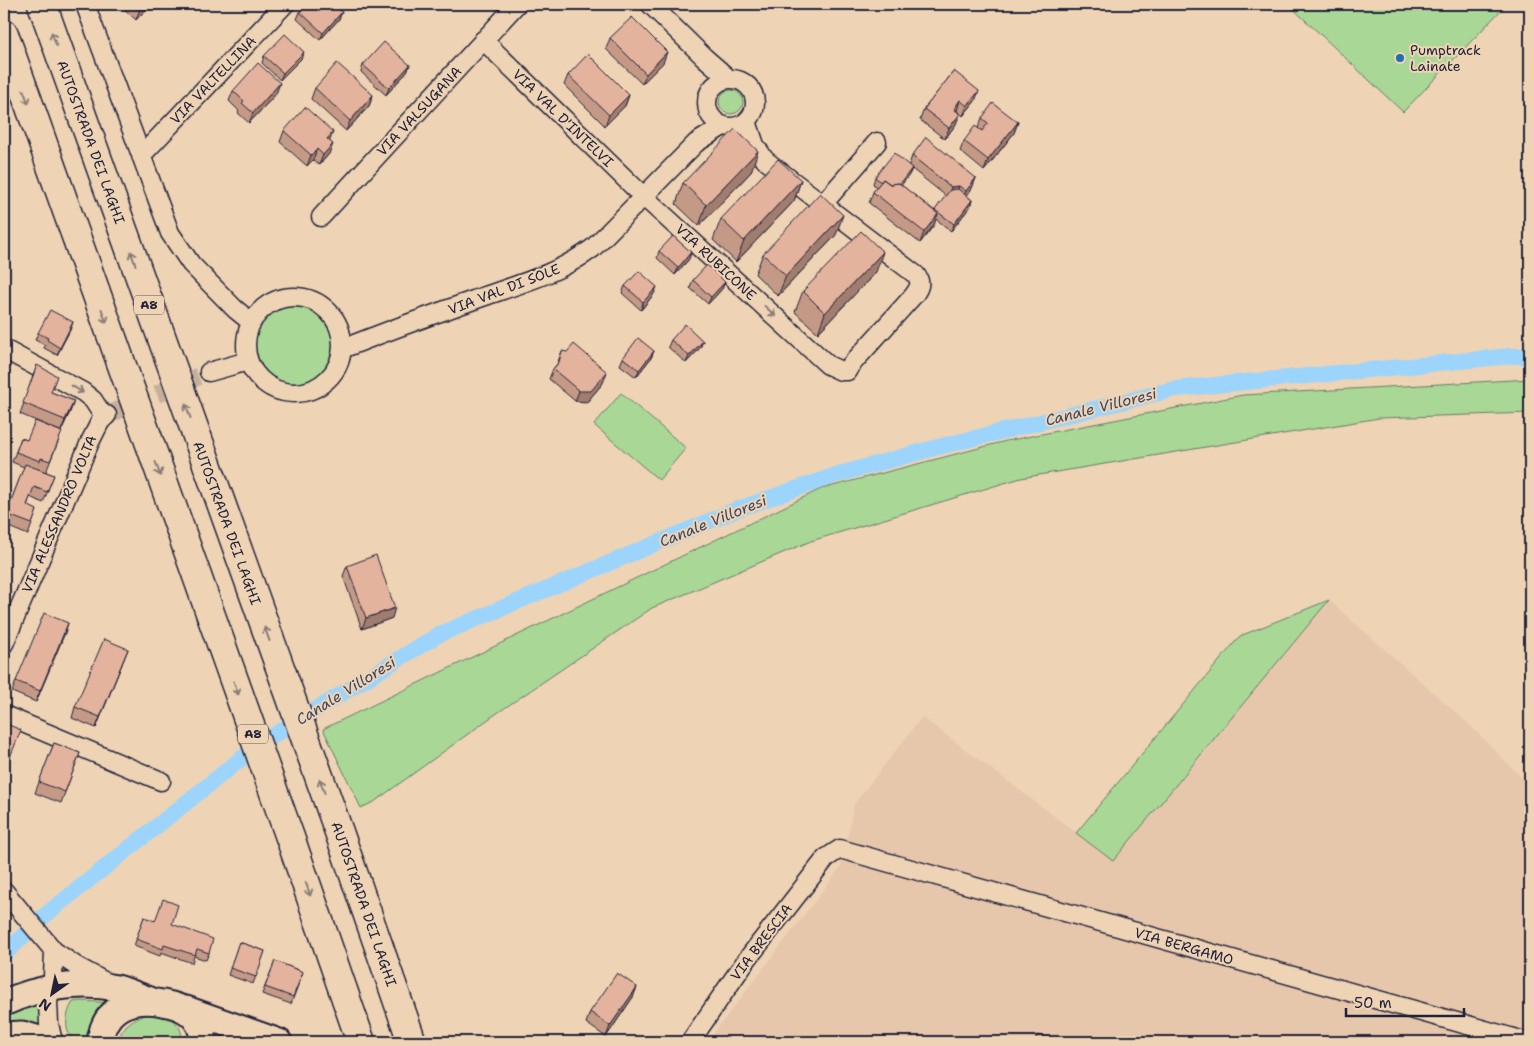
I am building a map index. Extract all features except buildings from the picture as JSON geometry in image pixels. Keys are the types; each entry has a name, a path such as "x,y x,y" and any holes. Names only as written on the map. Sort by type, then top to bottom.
{"highway":[{"name":"AUTOSTRADA DEI LAGHI","path":"42,4 339,832 412,1042"},
{"name":"A8","path":"4,34 361,1042"}],"street":[{"path":"85,4 170,233 191,264 235,309 251,322"},
{"name":"VIA VALTELLINA","path":"141,156 285,4"},
{"name":"VIA VALSUGANA","path":"321,217 517,4"},
{"path":"650,4 704,57 721,82"},
{"name":"VIA VAL D'INTELVI","path":"483,40 643,196"},
{"path":"643,196 696,143 721,123 736,126 747,121 755,108 753,93 743,82 721,82 709,91 706,103 721,123 755,145"},
{"path":"747,121 755,145 765,160 822,205 877,142"},
{"name":"VIA VAL DI SOLE","path":"341,341 371,337 546,275 570,263 593,248 643,196"},
{"name":"VIA RUBICONE","path":"643,196 828,365 841,371 847,371 914,295 919,288 920,282 916,275 822,205"},
{"path":"292,296 305,298 328,310 335,321 341,341 338,363 331,375 320,385 307,391 293,393 279,390 266,384 255,374 248,361 246,342 251,322 258,312 280,298 292,296"},
{"name":"VIA ALESSANDRO VOLTA","path":"4,349 83,392 93,400 105,416 90,442 4,644"},
{"path":"209,372 248,361"},
{"path":"4,715 161,781"},
{"name":"VIA BRESCIA","path":"690,1042 746,962 826,858 840,849"},
{"name":"VIA BERGAMO","path":"840,849 1528,1042"},
{"path":"4,891 54,951 76,966 119,989 150,1000 184,1008 279,1042"},
{"path":"4,1034 22,1034 52,1042 48,1013 53,977 54,951"},
{"path":"4,1004 31,992 50,988 83,985 119,989"},
{"path":"100,1042 105,1022 111,1014 128,1003 150,1000"},
{"path":"184,1008 197,1020 201,1027 203,1042"}],"shaded area":[{"path":"1329,600 1472,727 1530,786 1530,1042 707,1042 841,867 854,804 922,717 1113,860"}],"green space":[{"name":"Pumptrack Lainate","path":"1288,4 1507,4 1403,112"},
{"path":"731,90 740,93 743,102 740,111 731,114 722,111 719,102 722,93"},
{"path":"292,303 308,306 321,315 330,328 333,344 330,360 321,373 308,382 292,385 276,382 263,373 254,360 251,344 254,328 263,315 276,306"},
{"path":"1530,379 1530,413 1379,418 1021,478 811,541 652,608 490,718 374,802 361,808 323,729 821,489 1006,441 1243,395"},
{"path":"621,393 686,448 659,480 594,425"},
{"path":"1329,600 1113,861 1076,833 1240,636"},
{"path":"73,1002 113,1003 92,1042 76,1041 72,1038 67,1028 67,1017"},
{"path":"41,1004 41,1032 4,1025 4,1017 28,1006"},
{"path":"156,1013 167,1017 178,1026 181,1031 182,1042 118,1042 123,1030 132,1021"}],"waterway":[{"name":"Canale Villoresi","path":"4,955 39,920 261,743 438,635 738,509 836,475 938,447 1175,389 1511,356 1530,356"}],"tunnel":[{"path":"107,415 209,372"}],"place":[{"name":"Pumptrack Lainate","path":"1400,58"}]}
